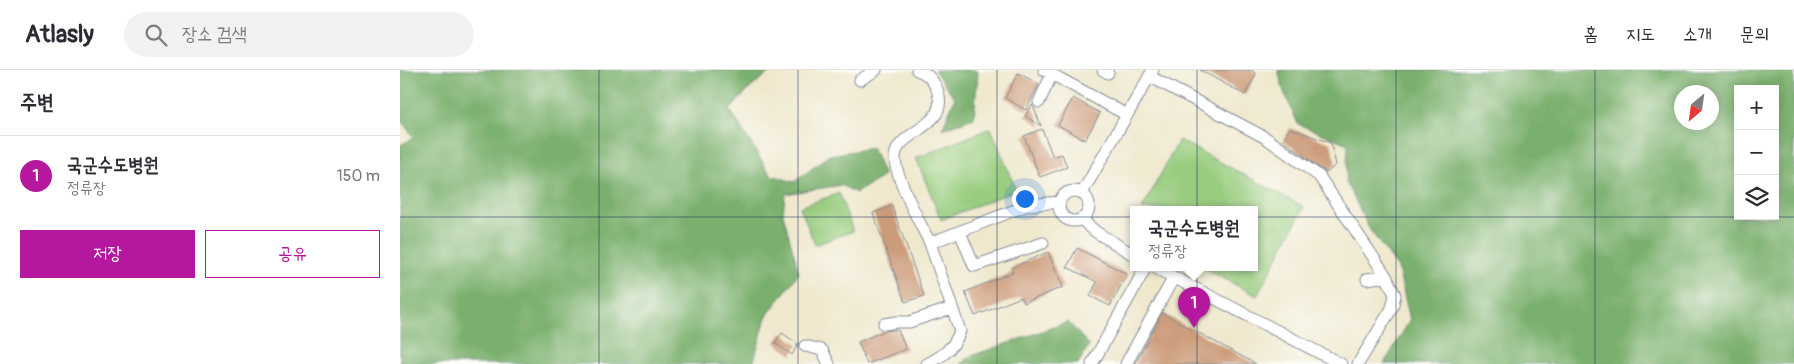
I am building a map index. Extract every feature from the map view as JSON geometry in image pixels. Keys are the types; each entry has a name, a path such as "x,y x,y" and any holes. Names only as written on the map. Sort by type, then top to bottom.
{"lane":[{"path":"860,80 876,70"},
{"path":"917,70 924,72 932,79 941,105 929,122 900,145 895,158 912,206 930,243 960,331 957,340 950,349 927,364"},
{"path":"1039,102 1048,72 1127,115"},
{"path":"1082,193 1151,73 1266,138 1319,176 1386,276 1395,295 1392,308 1358,364"},
{"path":"930,243 1028,205 1059,202 1066,193 1074,191 1086,196 1090,206 1089,211 1082,220 1072,222 1061,214 1059,202"},
{"path":"1082,220 1096,232 1130,253"},
{"path":"960,232 974,266 1043,243"},
{"path":"1092,364 1144,271"},
{"path":"1162,271 1325,360 1341,364"},
{"path":"1367,279 1386,276"},
{"path":"1126,364 1174,277"},
{"path":"884,324 909,322 952,308"},
{"path":"805,346 822,350 829,364"}],"green space":[{"path":"400,70 772,70 747,91 730,110 771,175 794,182 830,155 872,148 884,176 856,193 841,185 785,194 783,214 799,273 766,317 753,364 400,364 400,145 414,138 402,122 400,122"},
{"path":"934,70 974,70 978,72 974,118 942,129 955,98"},
{"path":"1278,70 1794,70 1794,364 1384,364 1410,320 1398,268 1370,230 1346,182 1348,144 1298,124 1284,92"},
{"path":"991,128 1016,190 941,220 916,158"},
{"path":"1179,140 1304,207 1257,296 1210,271 1258,271 1258,206 1144,206"},
{"path":"839,193 853,231 815,245 800,207"},
{"path":"1068,322 1089,345 1078,364 961,364 971,356"}],"building":[{"path":"1200,70 1252,70 1256,74 1245,95"},
{"path":"1018,73 1039,84 1026,110 1005,98"},
{"path":"1073,98 1100,113 1085,140 1058,125"},
{"path":"1032,105 1034,108 1041,126 1025,116"},
{"path":"1290,128 1331,143 1336,165 1326,173 1283,140"},
{"path":"1042,129 1053,157 1062,154 1067,167 1040,177 1024,136"},
{"path":"892,206 924,296 905,302 873,213"},
{"path":"1077,248 1127,274 1110,306 1090,296 1097,282 1067,267"},
{"path":"1048,252 1063,287 1024,303 1021,297 975,316 965,292 1013,272 1011,268"},
{"path":"1162,313 1256,364 1135,364"},
{"path":"898,330 906,349 867,364 858,342 884,331"},
{"path":"782,333 798,344 792,355 775,343"}],"place":[{"name":"국군수도병원","path":"1194,328"}]}
